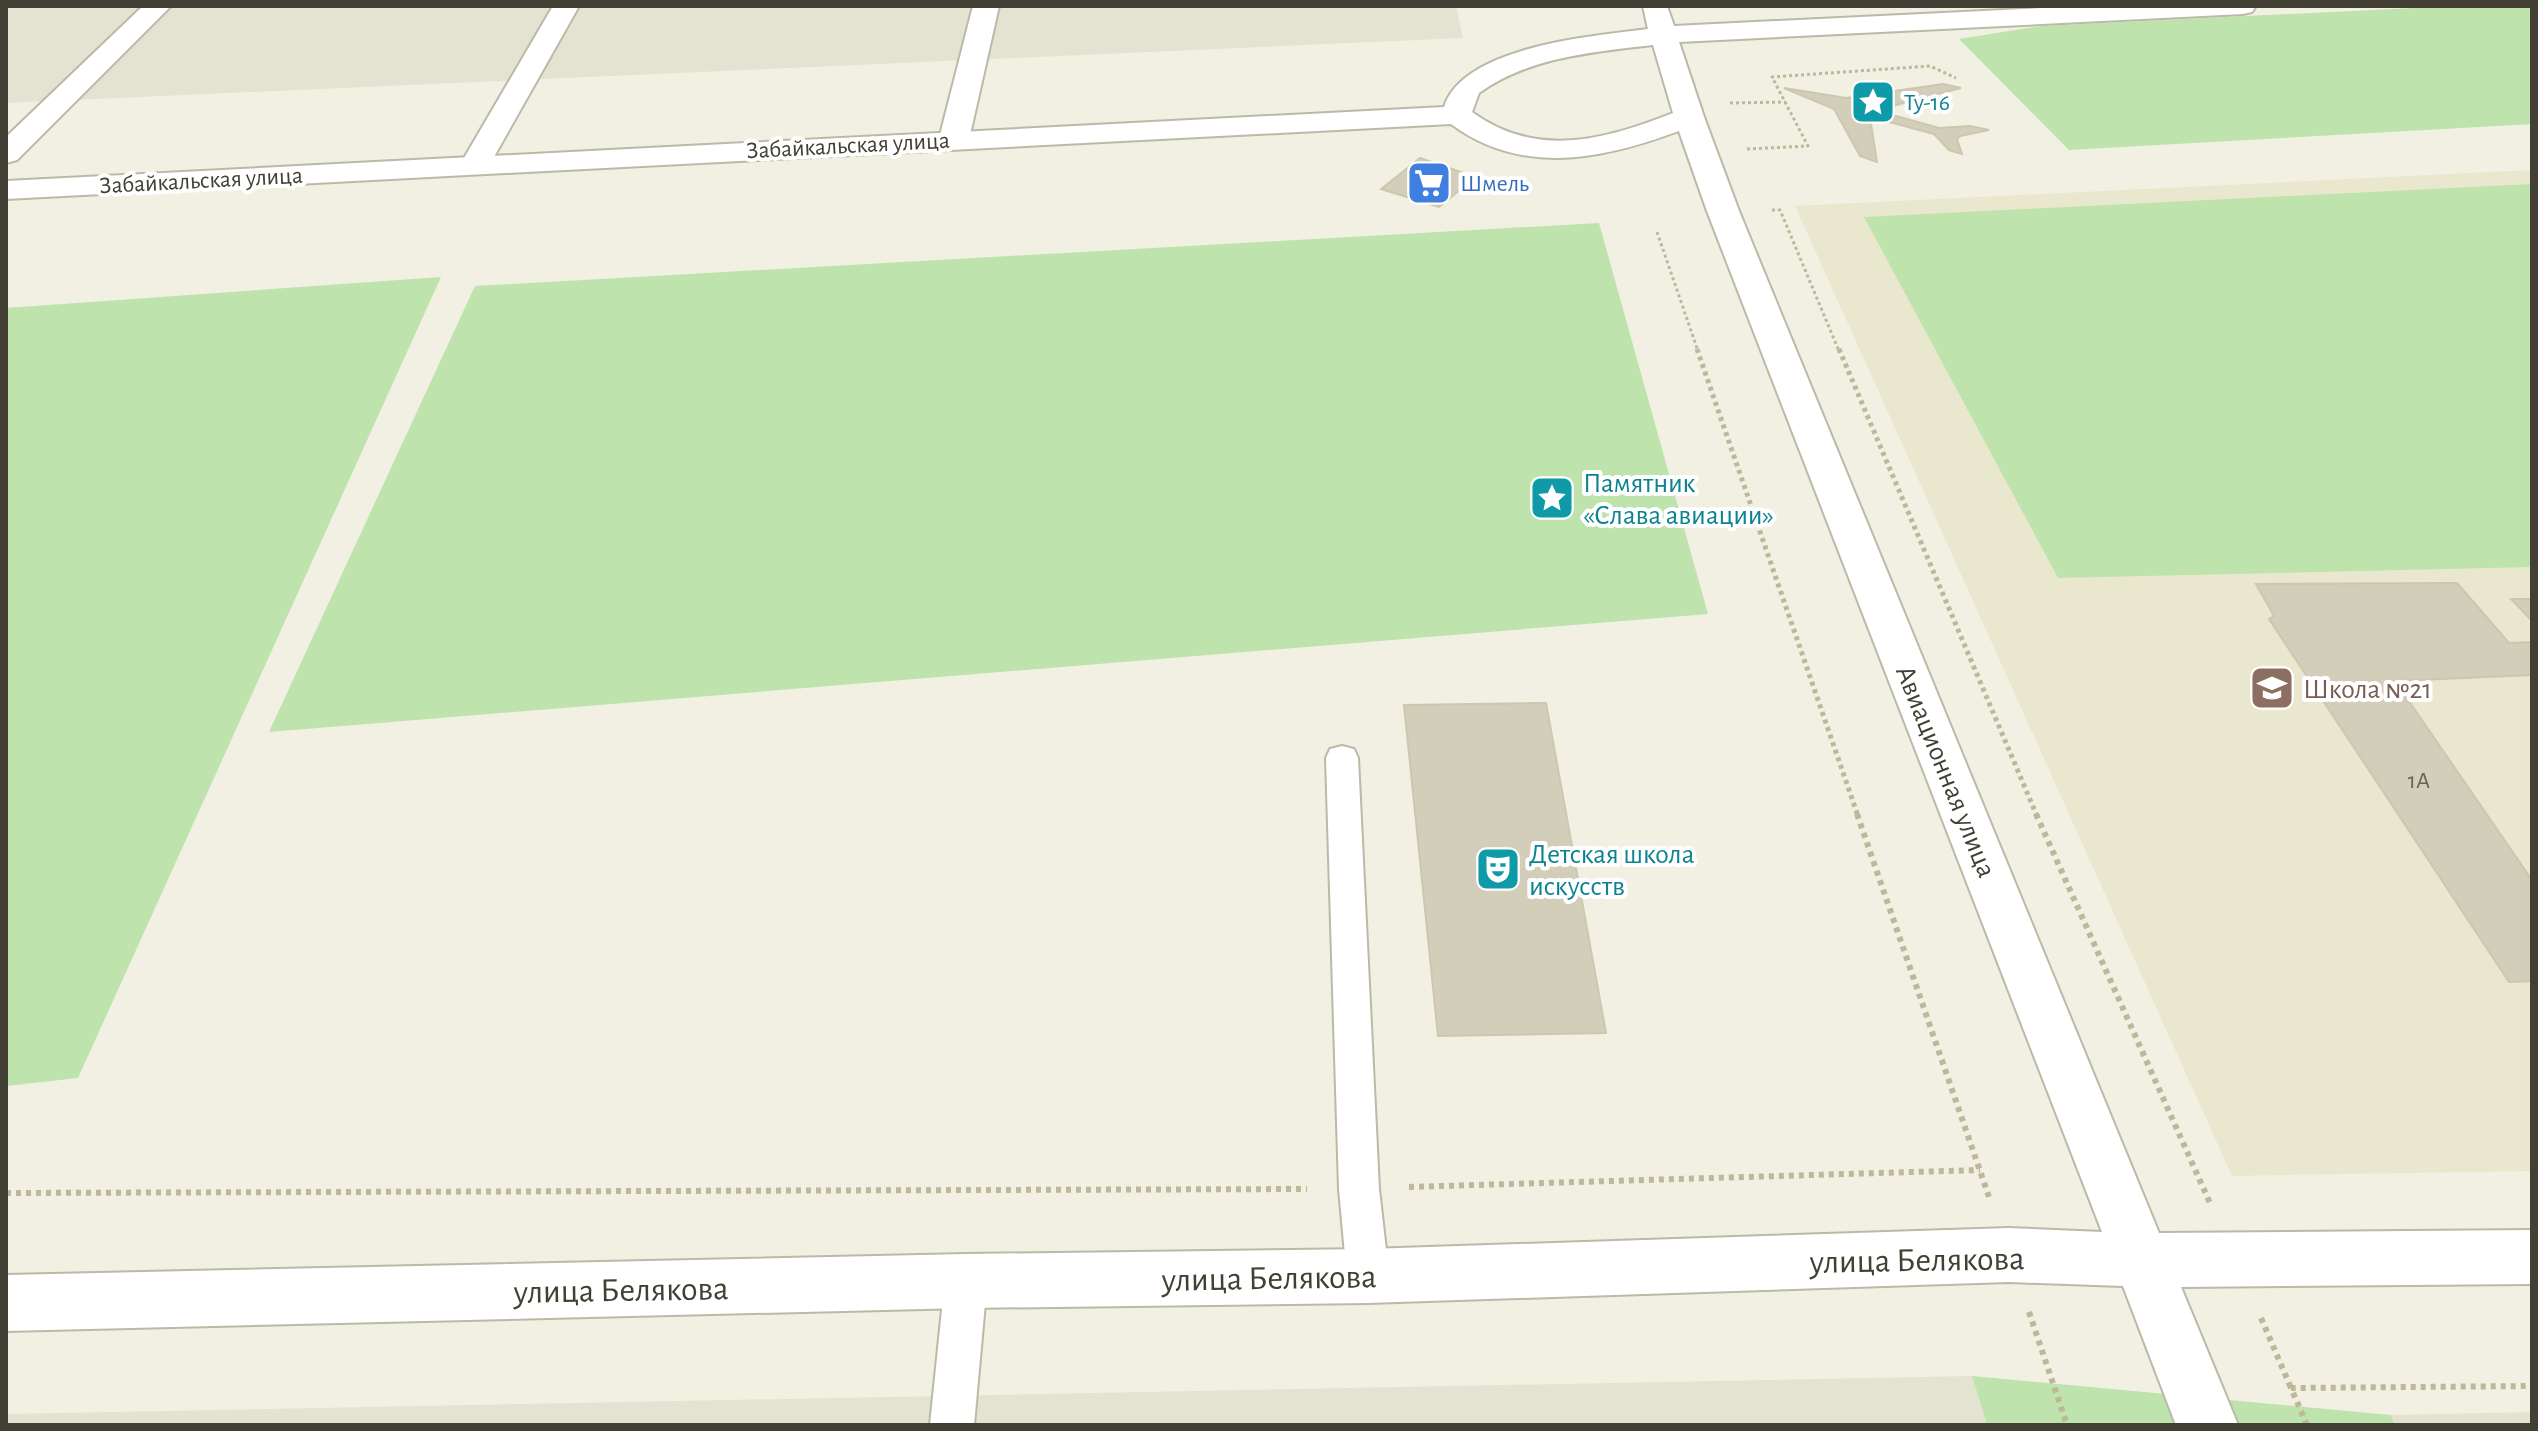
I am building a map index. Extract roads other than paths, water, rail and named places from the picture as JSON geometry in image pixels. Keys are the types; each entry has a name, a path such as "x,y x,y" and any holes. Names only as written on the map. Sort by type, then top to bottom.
{"street":[{"path":"6,154 158,6"},
{"path":"475,165 566,6"},
{"path":"954,139 986,6"},
{"name":"Авиационная улица","path":"1654,6 1723,211 2207,1425"},
{"path":"1695,134 1631,139 1561,151 1533,149 1487,136 1457,115 1459,101 1467,89 1505,67 1589,47 1663,35 2243,6"},
{"name":"Забайкальская улица","path":"6,190 1457,115"},
{"name":"улица Белякова","path":"6,1303 966,1281 1368,1276 2009,1255 2236,1261 2532,1257"}],"lane":[{"path":"1342,758 1359,1189 1368,1276"},
{"path":"952,1425 966,1281"}],"place":[{"name":"Ту-16","path":"1873,102"},
{"name":"Шмель","path":"1429,183"},
{"name":"Памятник «Слава авиации»","path":"1552,498"},
{"name":"Школа №21","path":"2272,688"},
{"name":"Детская школа искусств","path":"1498,869"}]}
